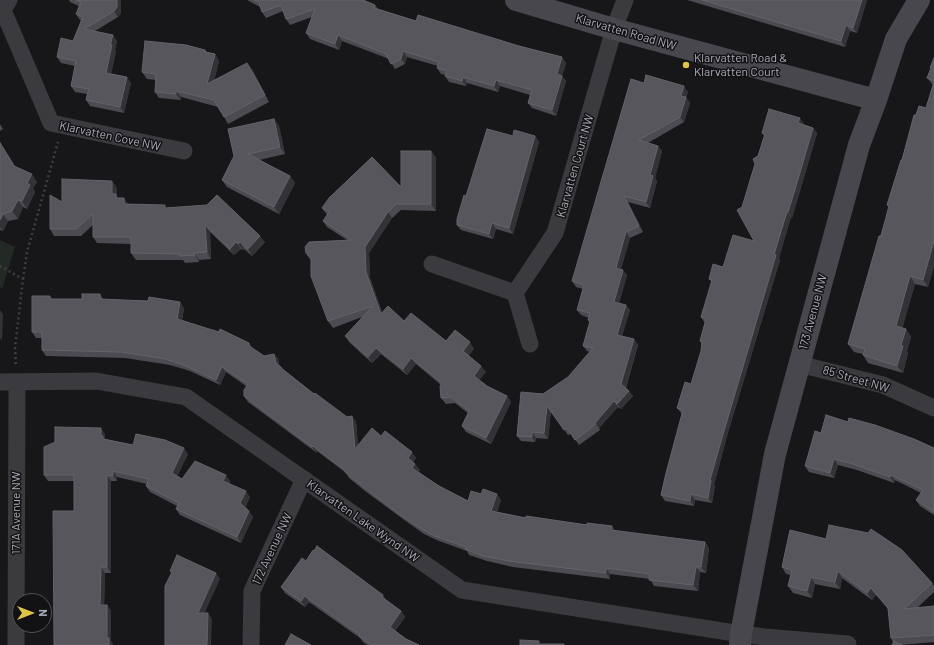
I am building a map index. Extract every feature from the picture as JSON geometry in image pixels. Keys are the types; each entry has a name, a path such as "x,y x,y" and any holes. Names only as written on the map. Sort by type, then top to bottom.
{"street":[{"name":"Klarvatten Cove NW","path":"9,0 2,10 51,123 184,151"},
{"name":"Klarvatten Road NW","path":"516,0 614,29 876,100"},
{"name":"Klarvatten Court NW","path":"516,293 555,233 614,29 625,0"},
{"name":"173 Avenue NW","path":"740,640 775,454 859,145 876,100 896,39 919,0"},
{"path":"432,264 516,293 530,344"},
{"name":"85 Street NW","path":"799,364 883,385 934,408"},
{"name":"Klarvatten Lake Wynd NW","path":"8,382 96,380 186,397 462,590 740,640"},
{"name":"171A Avenue NW","path":"8,382 16,645"},
{"name":"172 Avenue NW","path":"251,645 252,591 304,479"},
{"path":"740,640 766,638 848,644"}],"path":[{"path":"8,382 15,347 27,252 62,125"},
{"path":"0,266 23,278"}],"shaded area":[{"path":"0,240 15,247 2,289 0,287"}],"building":[{"path":"76,0 117,0 117,7 114,11 84,29 113,35 106,73 127,77 120,107 86,100 89,89 71,86 76,61 57,57 61,38 73,41 83,17 76,14 81,2"},
{"path":"254,0 363,0 375,5 374,8 416,21 418,15 519,46 562,57 557,74 562,76 552,110 528,103 532,90 496,80 494,86 463,77 462,81 445,76 447,71 437,68 439,62 403,51 401,59 391,64 386,54 338,35 335,44 306,33 315,9 286,19 281,5 262,12 259,2"},
{"path":"702,0 862,0 853,28 846,25 841,41"},
{"path":"145,41 186,45 215,54 207,84 247,63 265,95 224,117 214,100 176,91 176,94 155,92 156,74 142,72"},
{"path":"934,58 934,81 927,78"},
{"path":"646,75 684,86 681,96 686,97 680,117 639,140 658,146 650,175 653,176 646,202 624,196 639,226 626,232 616,268 623,270 614,302 626,305 617,335 634,339 621,384 629,391 617,404 614,401 595,423 596,424 575,440 567,428 564,430 547,406 544,433 532,432 532,437 517,436 521,392 543,394 568,377 593,348 583,346 590,321 588,320 590,313 577,310 584,285 572,281 631,79 644,83"},
{"path":"934,82 934,241 923,280 910,276 896,326 906,329 897,366 863,355 865,349 848,344 879,236 881,236 889,206 887,205 902,160 914,115 916,115 919,106 926,108"},
{"path":"769,109 800,118 798,123 813,128 774,254 776,255 710,480 708,498 691,494 690,501 661,495 683,410 677,408 685,382 691,384 701,351 702,342 700,341 706,319 701,317 712,280 709,279 713,264 723,267 733,235 754,241 737,210 742,207 755,164 753,159 758,156 765,134 762,133"},
{"path":"274,119 280,147 248,154 290,176 274,207 222,180 234,156 228,129"},
{"path":"487,129 513,136 514,130 535,136 509,228 492,223 489,234 457,225 457,219 464,195 466,196"},
{"path":"0,143 14,166 32,174 27,183 30,185 22,201 18,200 12,211 3,214 0,220"},
{"path":"401,151 431,151 431,204 396,204 388,212 365,247 366,272 381,314 388,306 404,321 411,313 446,341 455,330 470,342 463,351 481,366 474,376 487,386 507,396 486,438 462,426 469,411 451,397 441,398 440,386 442,383 411,358 403,369 376,348 368,357 345,336 373,306 328,321 311,276 311,259 306,253 305,247 309,242 352,240 323,221 329,212 322,208 329,198 372,157 401,187"},
{"path":"62,179 112,181 112,194 116,194 116,198 124,198 124,204 165,205 165,208 207,205 217,195 260,236 248,249 240,242 238,244 236,242 230,249 205,225 207,252 194,253 195,255 180,256 180,254 131,253 131,237 93,237 93,214 76,229 50,229 50,195 62,202"},
{"path":"82,294 100,294 100,299 148,301 149,297 180,302 177,319 219,332 220,329 249,343 248,345 264,356 274,354 276,363 281,368 314,394 315,393 347,417 352,416 355,449 372,428 381,436 385,431 412,452 408,458 415,464 412,468 439,486 468,501 471,491 481,494 483,489 497,494 491,511 526,518 526,516 587,525 587,523 612,526 611,530 705,542 701,567 696,567 693,585 649,580 650,574 606,568 606,573 509,561 483,556 465,549 466,547 435,536 399,514 361,485 345,472 346,471 244,396 244,390 248,384 222,367 216,380 186,366 166,359 121,352 42,350 42,332 32,332 32,296 50,296 50,299 82,299"},
{"path":"826,415 848,422 849,418 875,425 934,448 934,512 916,500 923,490 891,475 890,477 834,459 830,473 805,466 815,431 821,433"},
{"path":"55,427 101,428 101,436 103,436 103,439 133,445 136,434 165,440 184,448 172,473 182,479 195,461 226,475 223,481 246,491 240,503 249,511 237,537 176,509 179,503 146,486 149,479 113,471 113,476 107,475 107,567 101,567 100,605 107,605 107,638 109,638 109,645 54,645 53,511 74,511 74,475 44,475 44,447 55,442"},
{"path":"829,525 868,533 871,529 902,550 932,583 904,609 934,606 934,635 891,638 888,608 871,588 867,593 838,571 835,582 811,577 807,591 788,586 792,570 782,567 790,530 826,539"},
{"path":"317,546 383,595 382,597 401,611 390,627 406,639 419,645 371,645 359,636 360,635 305,596 301,601 281,587 302,558 306,561"},
{"path":"177,555 216,573 198,613 208,613 207,645 165,645 165,586 172,572 170,571"},
{"path":"291,634 311,645 285,645"},
{"path":"520,640 539,641 539,644 564,645 520,645"},
{"path":"894,641 902,645 892,645"}],"place":[{"name":"Klarvatten Road & Klarvatten Court","path":"686,65"}]}
